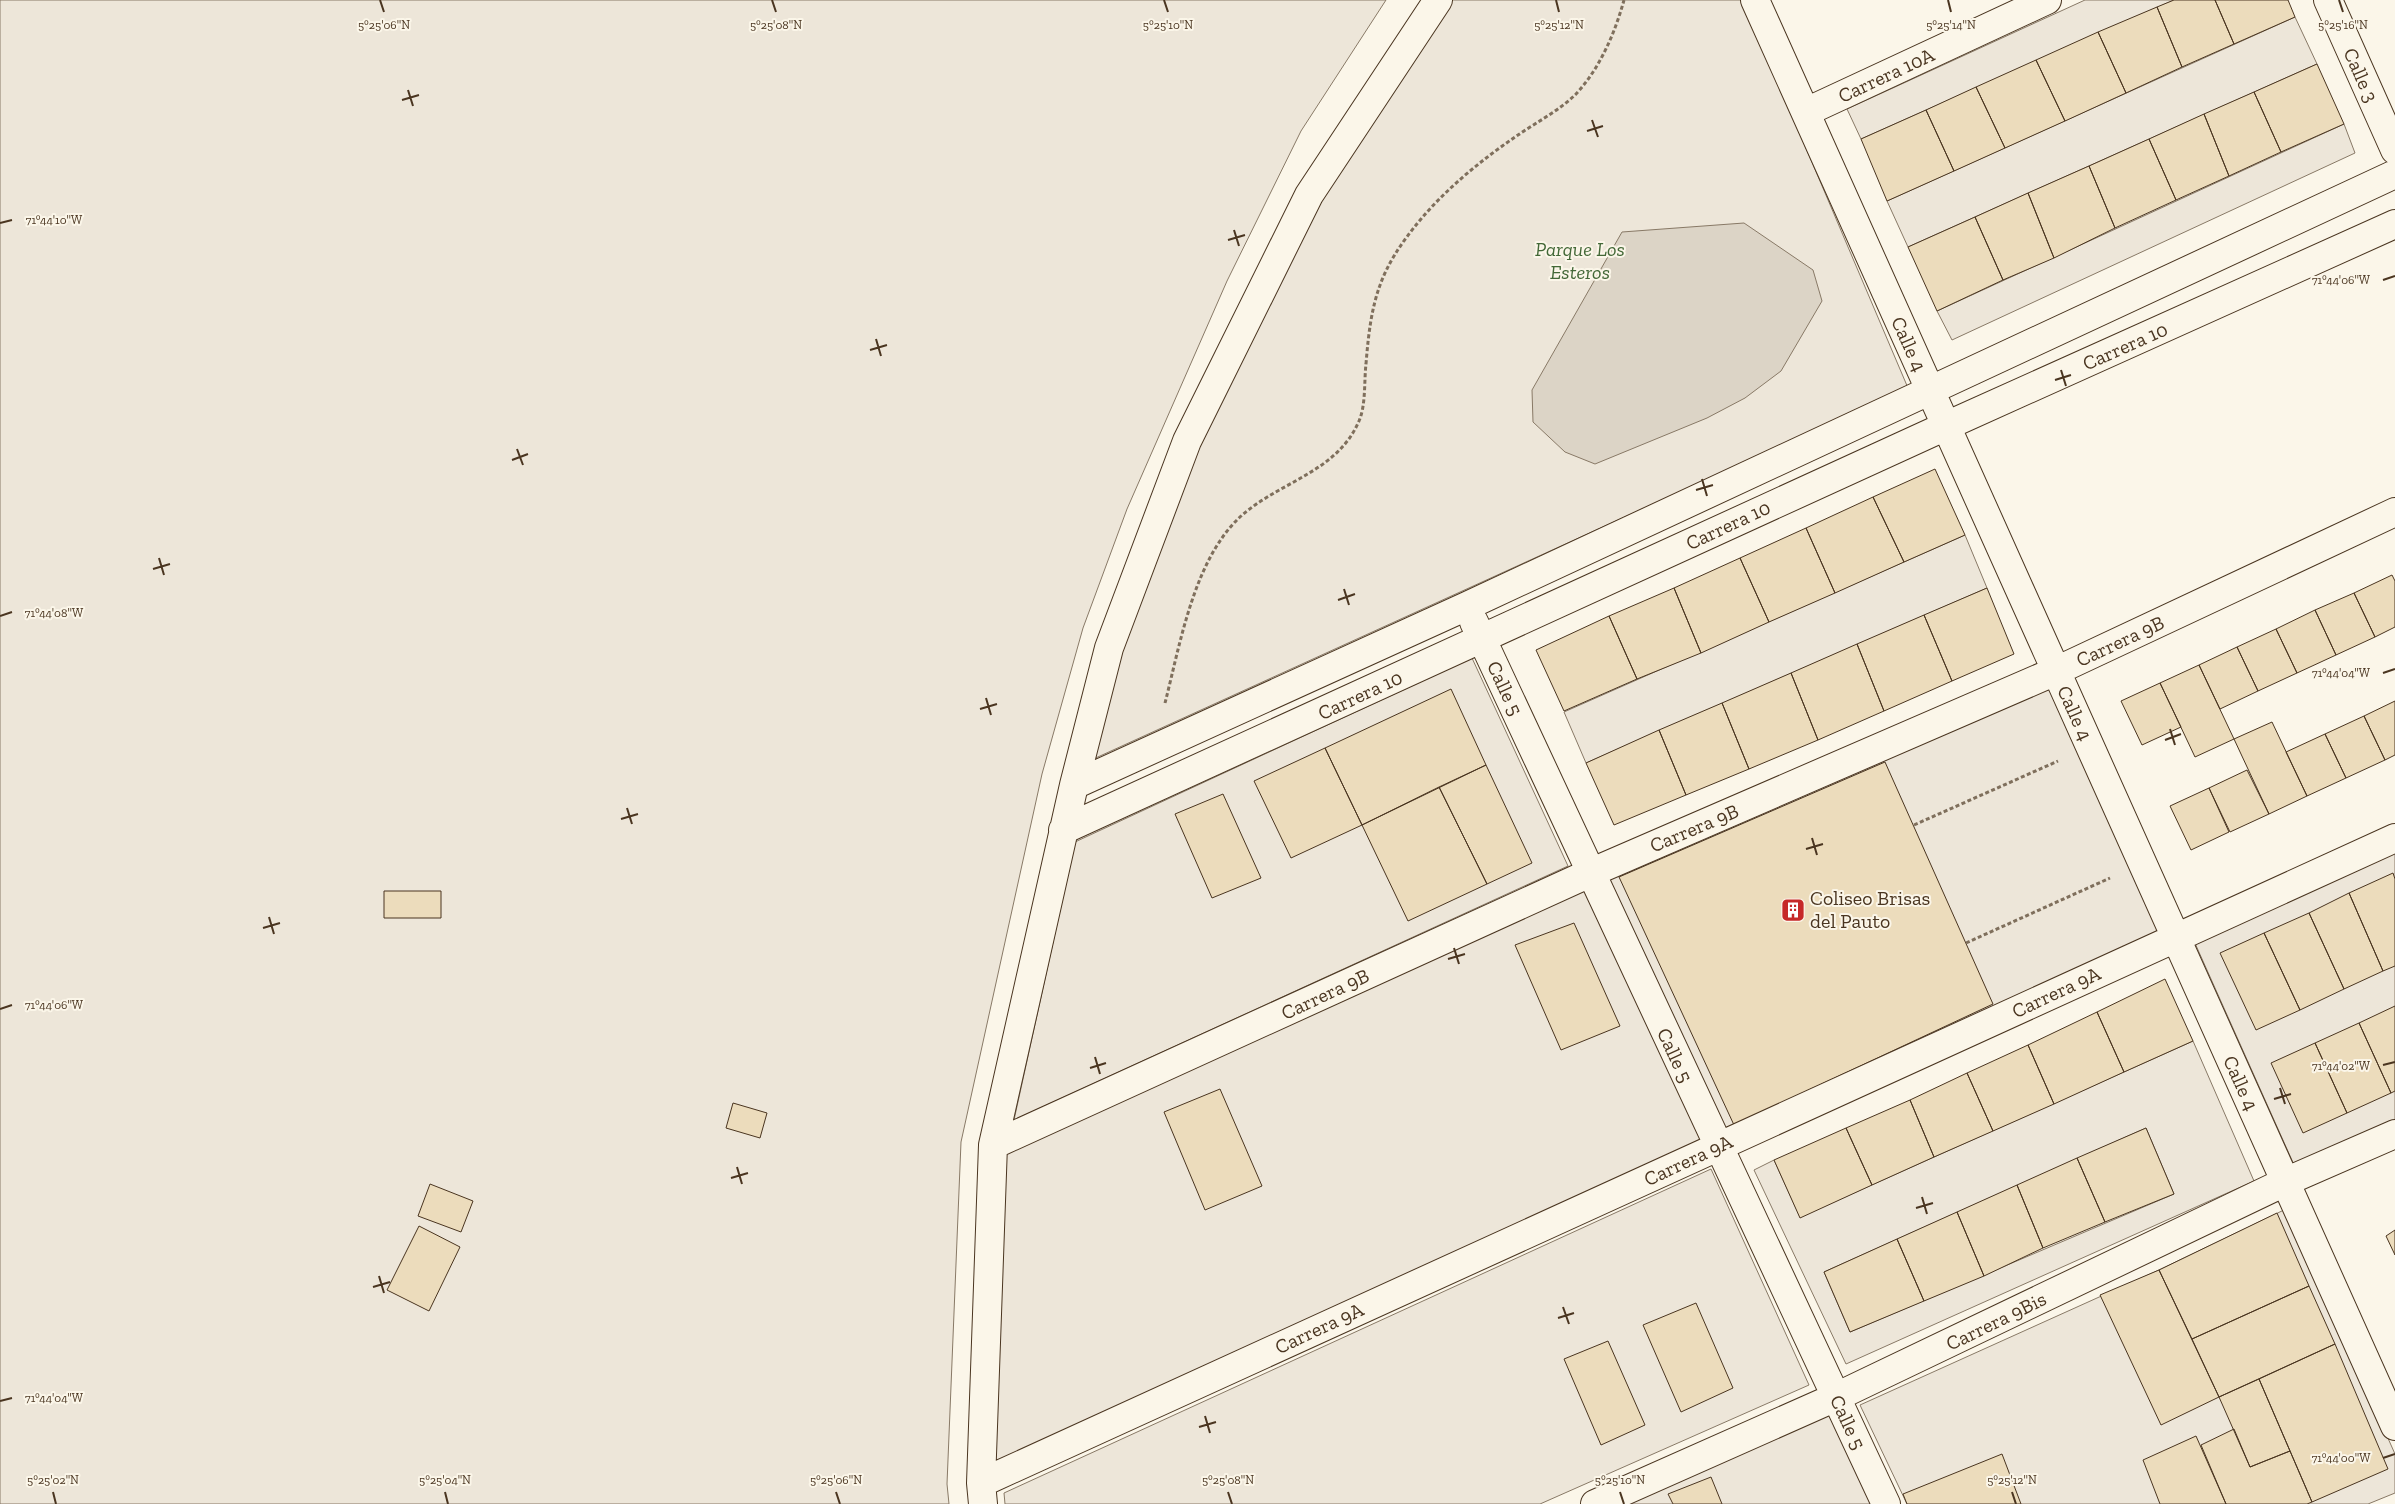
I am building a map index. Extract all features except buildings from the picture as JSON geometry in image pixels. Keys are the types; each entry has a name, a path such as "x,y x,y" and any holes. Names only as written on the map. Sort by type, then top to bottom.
{"street":[{"path":"982,1493 993,1145 1063,830 1109,648 1187,441 1309,195 1438,0"},
{"name":"Calle 4","path":"1755,0 2395,1426"},
{"name":"Carrera 10A","path":"1806,112 2047,0"},
{"name":"Calle 3","path":"2328,0 2395,150"},
{"name":"Carrera 10","path":"1074,785 1466,606 2395,174"},
{"name":"Carrera 10","path":"1063,830 1946,426 2395,224"},
{"name":"Carrera 9B","path":"993,1145 1590,873 2056,671 2395,512"},
{"name":"Calle 5","path":"1466,606 1886,1504"},
{"name":"Carrera 9A","path":"982,1493 1718,1146 2395,838"},
{"name":"Carrera 9Bis","path":"1595,1504 1836,1397 2285,1182 2395,1134"}],"path":[{"path":"1154,748 1201,574 1221,538 1246,512 1276,491 1311,474 1332,460 1345,445 1360,420 1372,311 1382,276 1401,244 1423,217 1482,161 1575,95 1591,75 1605,50 1619,19 1624,0"},
{"path":"1914,825 2090,746"},
{"path":"1966,943 2143,864"}],"green space":[{"path":"0,0 1386,0 1301,131 1227,281 1127,509 1083,628 1042,774 961,1142 947,1484 949,1504 0,1504"},
{"name":"Parque Los Esteros","path":"1450,0 1743,0 1908,388 1089,761 1117,652 1193,448 1317,199"},
{"path":"2085,0 2174,0 1861,139 1847,109"},
{"path":"2295,17 2317,64 1908,247 1887,201"},
{"path":"2344,124 2355,153 1952,340 1937,311"},
{"path":"1965,535 1987,588 1586,763 1564,712"},
{"path":"1472,658 1568,866 1014,1120 1075,842"},
{"path":"2053,684 2164,934 1726,1133 1608,876"},
{"path":"2395,851 2395,1122 2295,1167 2194,941"},
{"path":"1587,879 1710,1143 988,1474 999,1148"},
{"path":"2193,1041 2254,1181 1846,1364 1754,1170 1774,1160 1800,1217","holes":["2146,1128 2174,1194 1850,1332 1824,1272"]},
{"path":"1711,1169 1809,1385 1540,1504 1005,1504 1004,1493"},
{"path":"2286,1209 2395,1454 2395,1493 2368,1504 1907,1504 1860,1405 2159,1270"},
{"path":"1829,1414 1871,1504 1627,1504"}],"shaded area":[{"path":"1744,223 1813,270 1822,301 1781,371 1745,398 1707,418 1595,464 1565,452 1533,422 1532,390 1622,232"}],"place":[{"name":"Coliseo Brisas del Pauto","path":"1793,910"}]}
